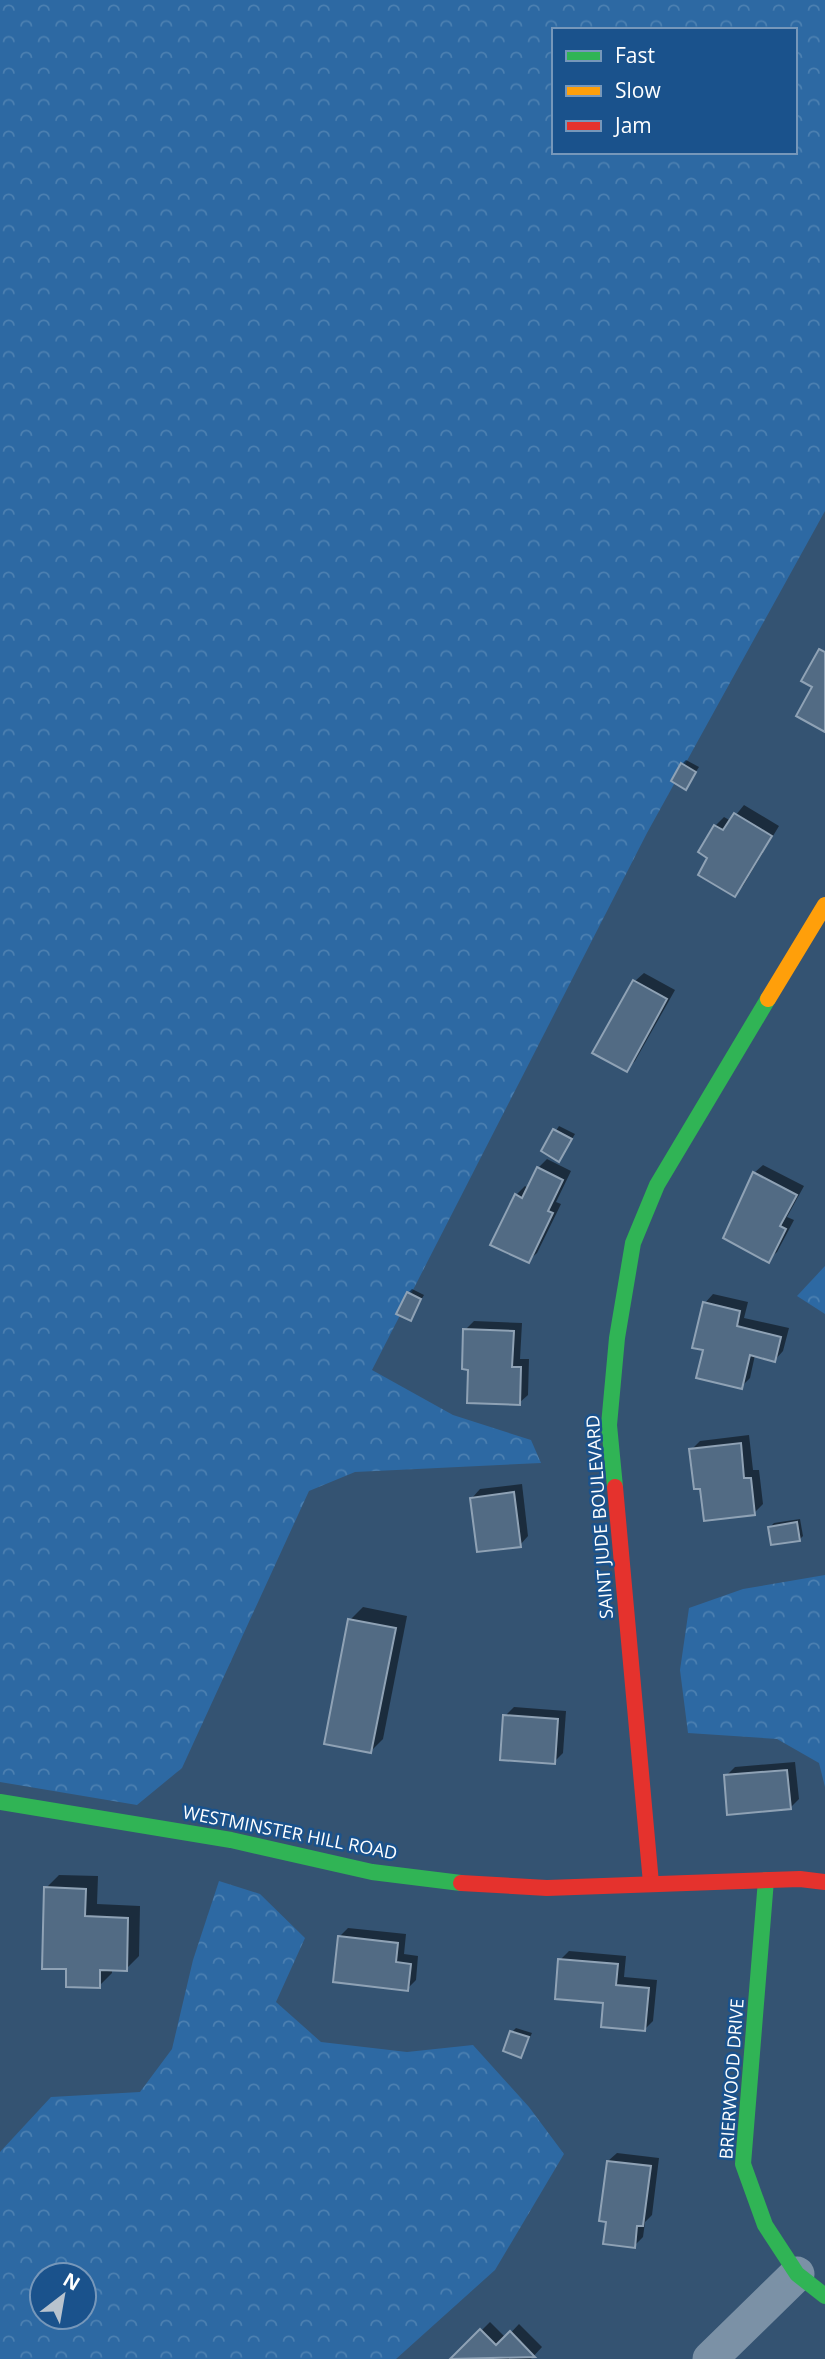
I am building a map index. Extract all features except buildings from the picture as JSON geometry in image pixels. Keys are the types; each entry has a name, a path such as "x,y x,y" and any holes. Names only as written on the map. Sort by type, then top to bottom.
{"street":[{"name":"SAINT JUDE BOULEVARD","path":"651,1883 609,1425 617,1338 633,1242 657,1185 825,905"},
{"name":"WESTMINSTER HILL ROAD","path":"0,1802 231,1840 372,1872 485,1886 547,1888 766,1880 825,1882"},
{"name":"BRIERWOOD DRIVE","path":"766,1880 743,2164 765,2225 797,2274 825,2296"},
{"path":"710,2359 797,2274"}],"green space":[{"path":"0,0 825,0 825,511 647,833 372,1370 453,1415 531,1440 541,1463 355,1472 309,1491 182,1768 137,1805 0,1782"},
{"path":"825,1266 825,1314 797,1296"},
{"path":"825,1575 825,1787 819,1763 777,1739 688,1733 680,1670 689,1608 743,1589"},
{"path":"219,1881 260,1894 305,1938 276,2002 321,2042 407,2052 473,2045 529,2107 564,2154 495,2270 396,2359 0,2359 0,2152 51,2097 140,2092 172,2049 193,1960"}],"traffic: fast":[{"path":"615,1487 609,1425 617,1338 633,1243 657,1185 768,999"},
{"path":"0,1802 231,1840 372,1872 461,1883"},
{"path":"766,1880 743,2164 765,2225 797,2274 825,2296"}],"traffic: slow":[{"path":"768,999 825,905"}],"traffic: jam":[{"path":"615,1487 651,1883"},
{"path":"461,1883 547,1888 800,1879 825,1882"}]}
